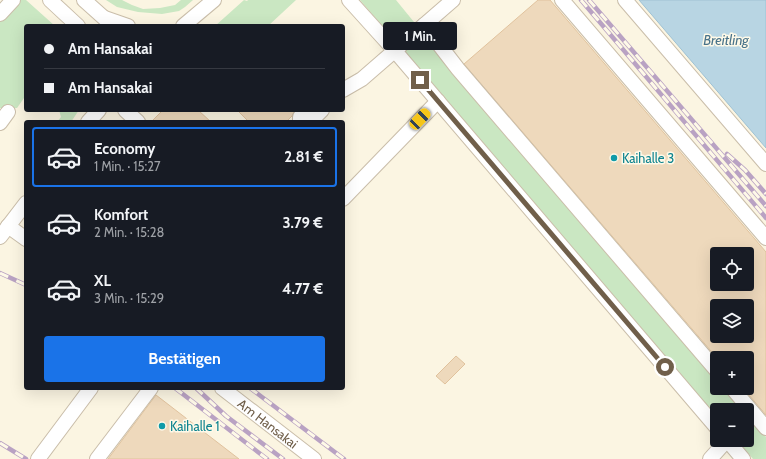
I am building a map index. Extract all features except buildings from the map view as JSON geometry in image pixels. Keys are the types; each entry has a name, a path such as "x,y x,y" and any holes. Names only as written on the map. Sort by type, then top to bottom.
{"street":[{"path":"0,14 13,0"},
{"path":"50,0 76,24"},
{"path":"84,0 108,22 118,24"},
{"path":"187,23 214,0"},
{"path":"349,0 395,51 710,420"},
{"path":"345,89 362,79 453,0"},
{"path":"562,0 766,238"},
{"path":"625,0 766,164"},
{"path":"424,25 458,69 710,363"},
{"path":"345,197 438,102"},
{"path":"127,112 136,120"},
{"path":"312,120 320,112"},
{"path":"24,206 4,231 24,238"},
{"path":"39,458 90,390"},
{"path":"97,459 149,390"},
{"name":"Am Hansakai","path":"225,390 314,459"},
{"path":"738,395 766,428"},
{"path":"710,459 727,440 743,459"}],"green space":[{"path":"17,0 26,0 53,24 24,24 24,98 17,108 0,108 0,18"},
{"path":"106,0 122,0 143,9 175,5 181,0 193,0 179,11 162,14 138,12 117,7"},
{"path":"244,0 296,0 270,24 217,24"},
{"path":"360,0 396,0 454,71 710,371 710,395 730,395 737,403 710,403 710,409"},
{"path":"60,112 78,112 72,120 59,120 61,117"},
{"path":"754,422 766,437 766,459 753,459 743,447 754,447"}],"water":[{"name":"Breitling","path":"639,0 766,0 766,148"}],"railway":[{"path":"581,0 766,218"},
{"path":"589,0 766,206"},
{"path":"727,154 745,170 766,194"},
{"path":"0,273 24,284"},
{"path":"178,390 267,459"},
{"path":"198,390 226,416 283,459"},
{"path":"253,390 344,459"},
{"path":"0,443 26,459"}],"place":[{"name":"Kaihalle 3","path":"614,158"},
{"name":"Kaihalle 1","path":"162,426"}],"route":[{"path":"420,80 665,367"}]}
